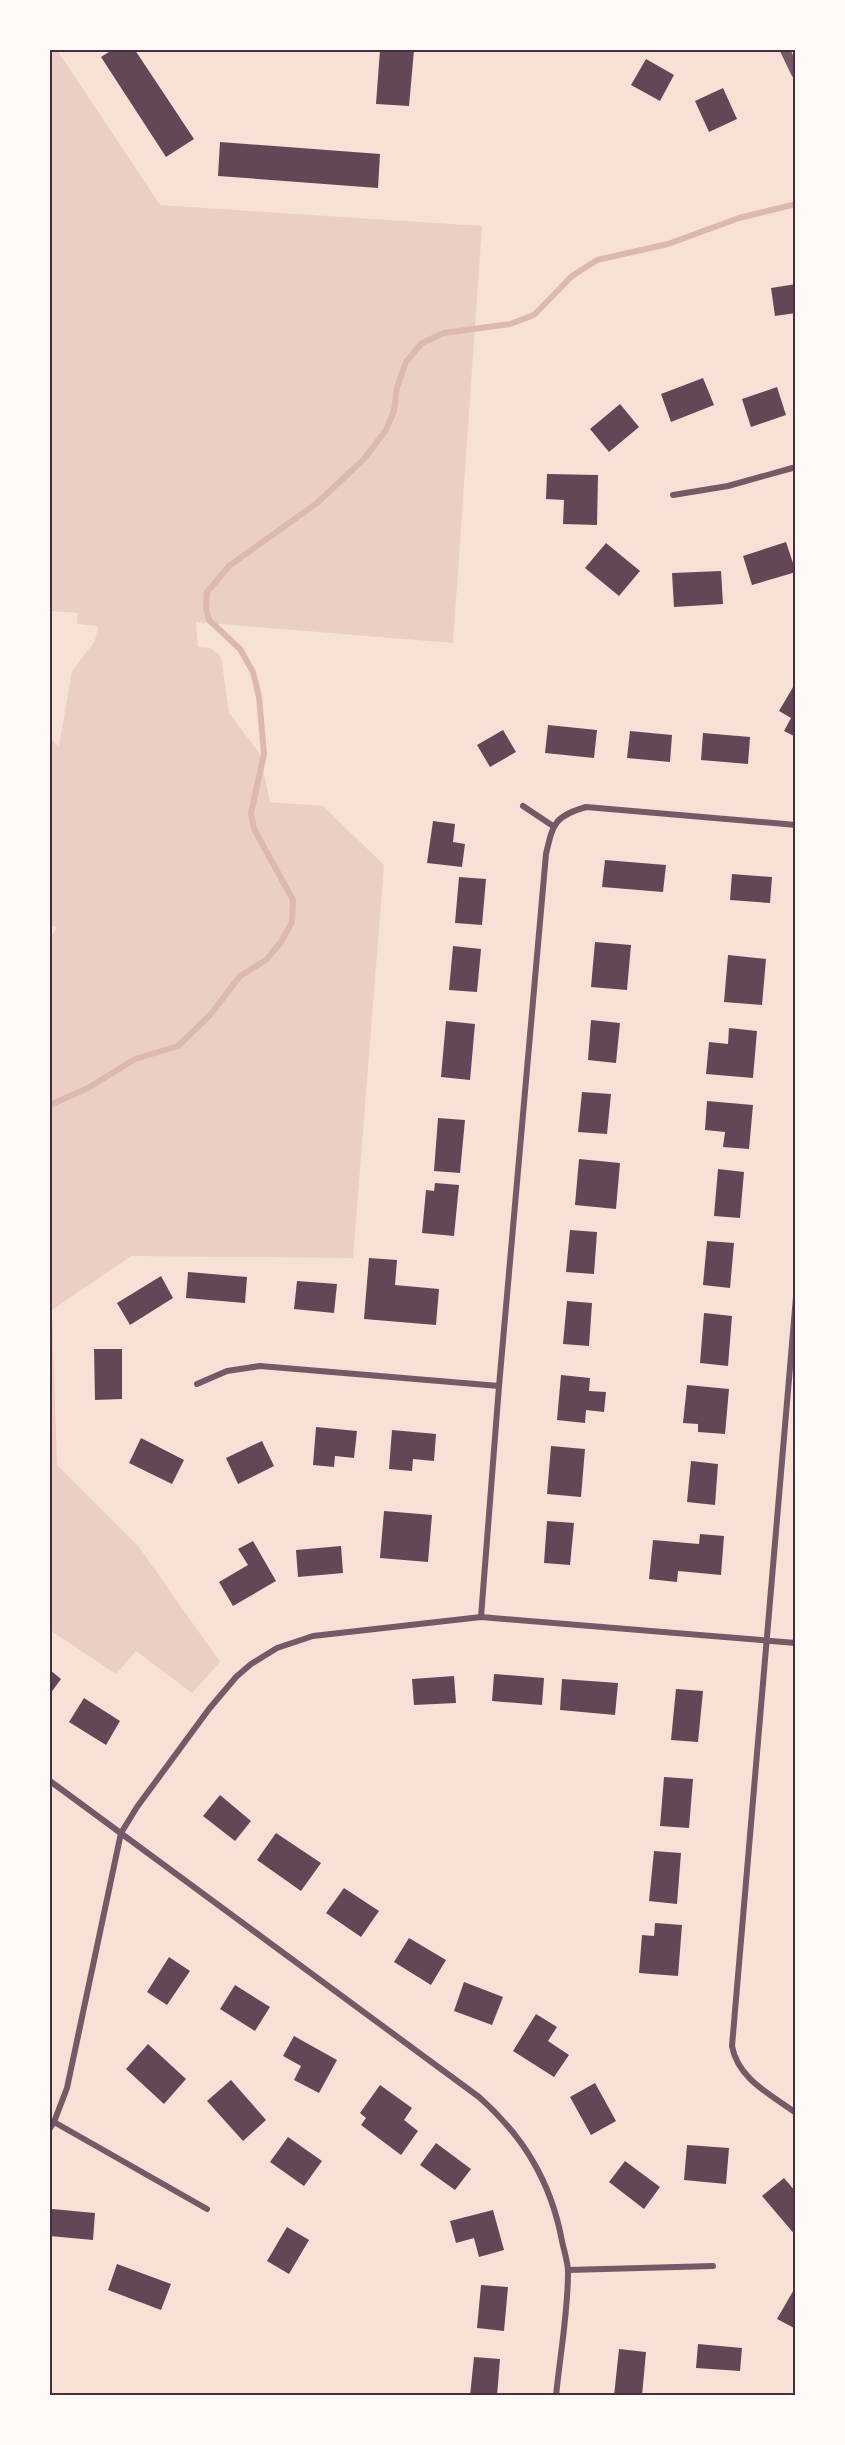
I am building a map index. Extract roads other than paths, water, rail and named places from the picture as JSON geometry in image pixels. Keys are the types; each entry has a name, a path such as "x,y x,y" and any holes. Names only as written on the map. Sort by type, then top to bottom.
{"street":[{"path":"785,50 795,73"},
{"path":"673,495 728,486 795,467"},
{"path":"523,806 553,826"},
{"path":"481,1617 546,855 553,826 560,817 586,807 795,825"},
{"path":"795,1297 732,2046 740,2070 795,2113"},
{"path":"197,1384 227,1371 260,1366 499,1386"},
{"path":"50,2128 67,2088 121,1833 137,1807 220,1696 251,1664 278,1648 313,1635 481,1617 795,1643"},
{"path":"50,1781 470,2090 498,2114 529,2151 549,2190 558,2216 568,2270 556,2396"},
{"path":"54,2122 207,2209"},
{"path":"568,2270 713,2266"}],"waterway":[{"path":"50,1105 88,1088 135,1059 178,1046 210,1015 240,976 266,960 281,942 292,922 293,900 254,829 251,813 264,754 259,697 253,672 240,649 209,620 206,608 207,592 229,566 317,503 364,459 386,430 394,411 397,387 406,362 422,343 444,333 510,324 534,315 572,276 597,260 668,244 739,218 796,204"}]}
